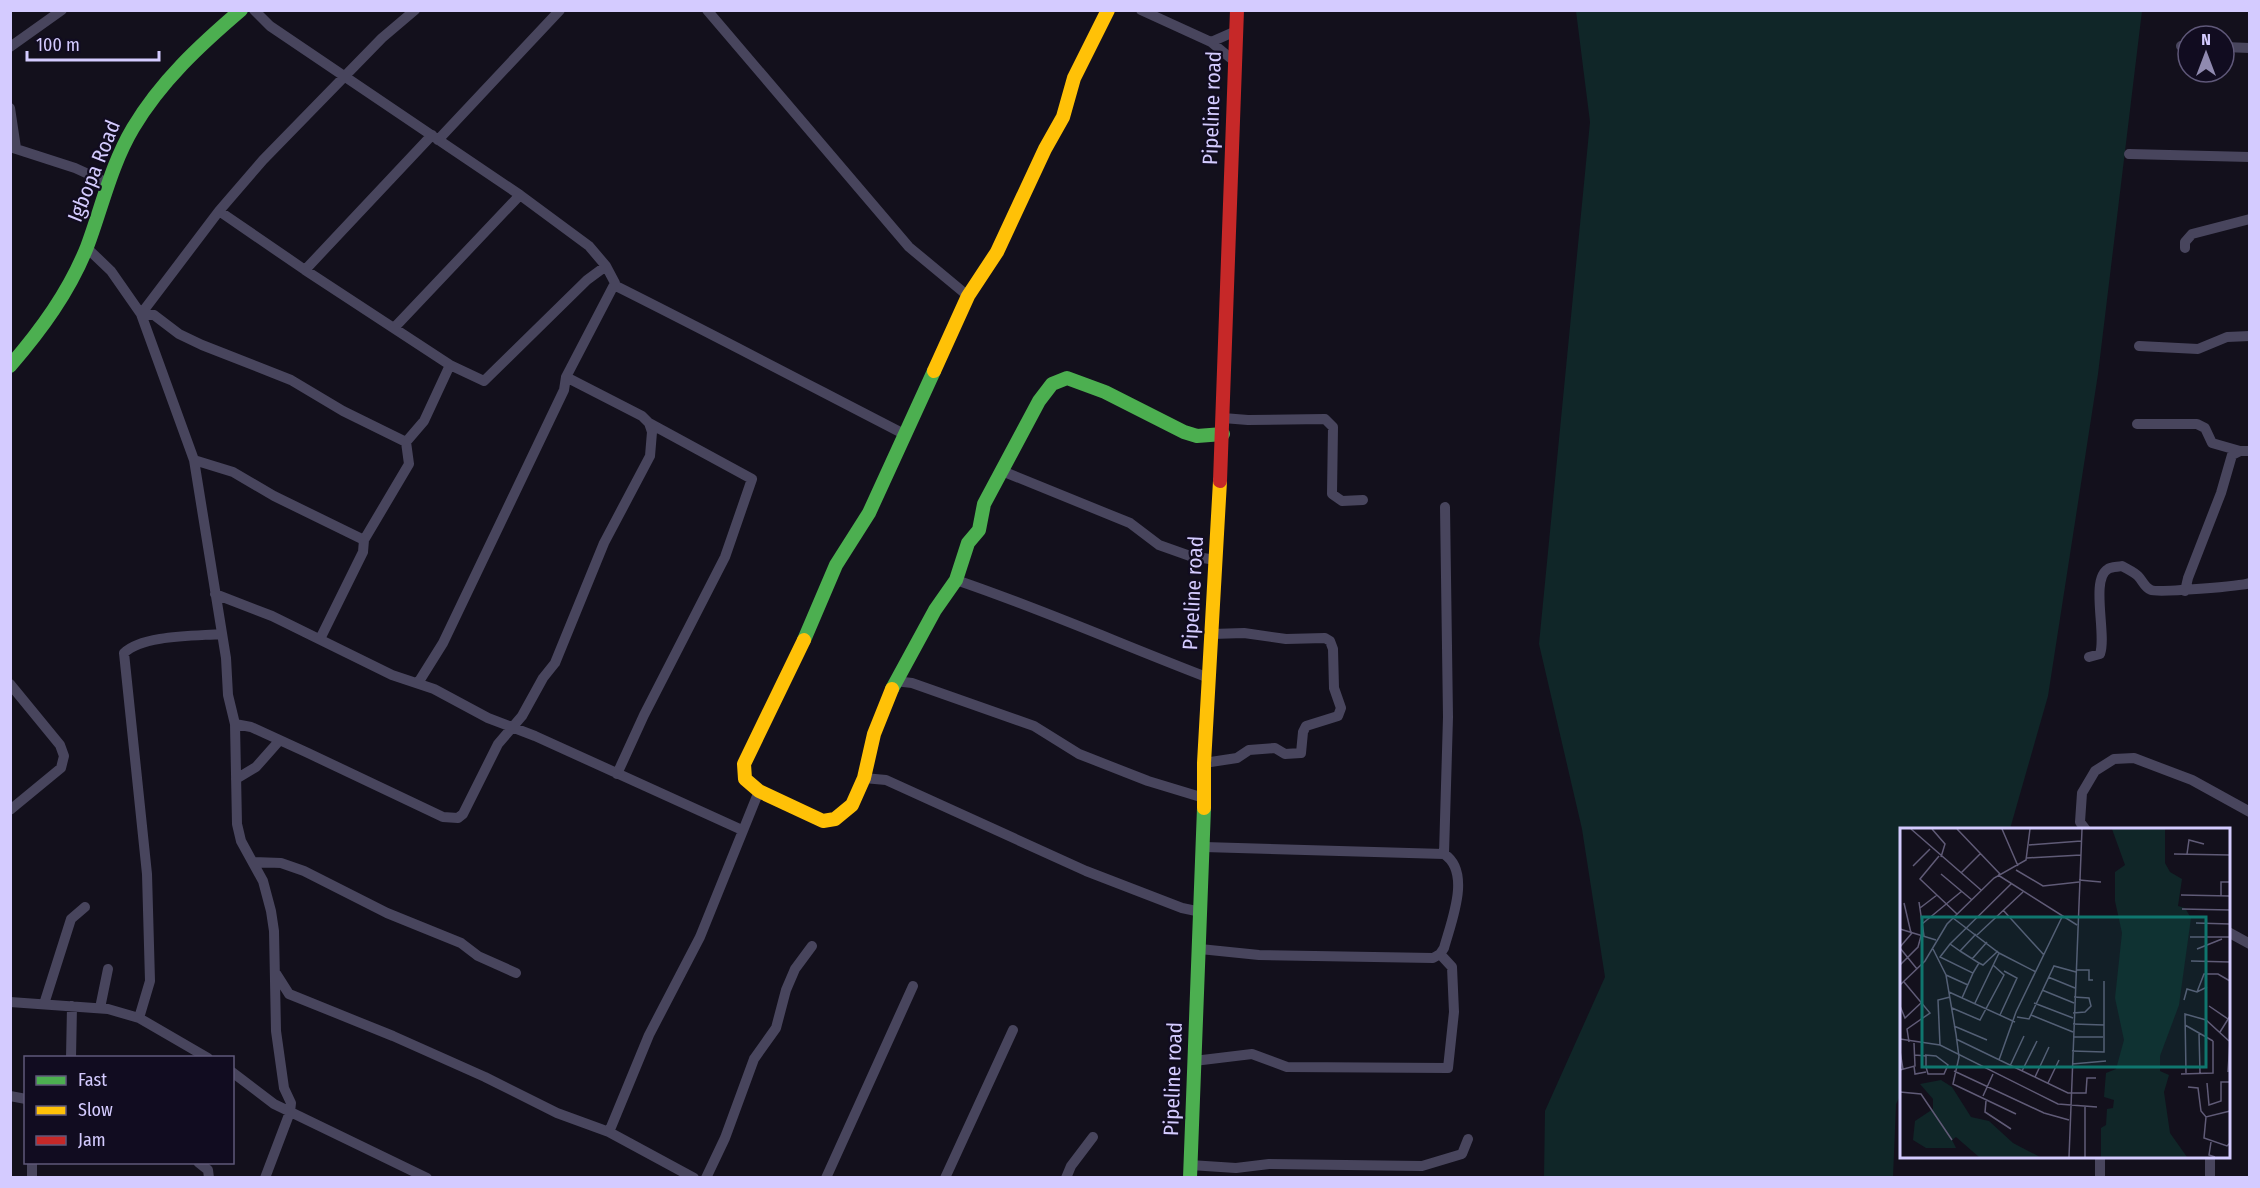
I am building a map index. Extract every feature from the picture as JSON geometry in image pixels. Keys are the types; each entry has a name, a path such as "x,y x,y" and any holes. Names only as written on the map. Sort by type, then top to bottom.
{"street":[{"path":"10,47 63,10"},
{"name":"Igbopa Road","path":"10,366 54,310 87,248 108,183 123,146 154,96 195,49 241,10"},
{"path":"254,10 270,26 520,195 589,246 606,266 614,285 751,353 794,378 906,435"},
{"path":"141,314 219,211 263,160 382,38 415,10"},
{"path":"305,270 560,10"},
{"path":"706,10 909,247 968,296"},
{"path":"1108,10 1074,78 1063,117 1045,148 997,252 968,296 869,513 836,565 789,676 747,755 744,764 745,779 759,791 823,821 836,819 852,805 864,778 874,734 895,681 935,610 956,580 968,543 979,530 984,504 1039,401 1052,384 1067,378 1105,392 1184,432 1197,436 1223,434"},
{"path":"1141,10 1211,42 1234,61"},
{"name":"Pipeline road","path":"1190,1171 1204,847 1204,763 1223,434 1234,61 1238,10"},
{"path":"1211,42 1236,31"},
{"path":"10,108 13,148 82,170 108,183"},
{"path":"2129,154 2250,157"},
{"path":"394,328 520,195"},
{"path":"219,211 450,365 484,381 587,280 606,266"},
{"path":"2185,248 2185,242 2192,234 2250,219"},
{"path":"87,248 111,270 141,314 194,460 220,596 216,605 228,676 228,695 235,724 237,824 241,841 263,881 271,911 276,1031 284,1088 291,1102 290,1112 265,1178"},
{"path":"418,683 442,643 564,390 566,376 614,285"},
{"path":"141,314 154,315 179,334 202,345 291,380 343,411 406,442"},
{"path":"2139,346 2198,349 2228,337 2250,336"},
{"path":"320,639 363,552 364,540 409,464 406,442 424,421 450,365"},
{"path":"566,376 642,416 650,423 752,479 725,557 644,715 617,774"},
{"path":"1223,418 1326,419 1333,427 1332,494 1342,501 1362,500"},
{"path":"235,724 251,727 399,798 451,818 459,818 498,744 513,729 555,663 604,543 645,469 652,443 650,423"},
{"path":"2138,424 2197,424 2205,428 2212,443 2245,451"},
{"path":"2185,591 2232,455 2245,451"},
{"path":"194,460 233,472 274,496 364,540"},
{"path":"1002,471 1130,523 1159,545 1190,556 1216,560"},
{"path":"1444,507 1449,717 1444,854"},
{"path":"2088,657 2100,654 2103,645 2099,592 2101,577 2108,569 2122,566 2138,575 2143,585 2152,591 2185,591 2205,586 2250,583"},
{"path":"956,580 1024,603 1091,633 1209,678"},
{"path":"220,596 742,830"},
{"path":"1204,763 1238,758 1249,750 1275,748 1285,754 1301,753 1303,732 1306,726 1338,716 1341,708 1334,688 1333,649 1330,641 1325,638 1286,639 1244,633 1212,634"},
{"path":"139,1018 150,981 147,874 124,653 138,645 172,638 221,634"},
{"path":"895,681 912,682 1023,722 1079,754 1148,781 1204,798"},
{"path":"10,684 60,745 64,756 61,768 10,810"},
{"path":"236,778 256,767 279,741"},
{"path":"2084,828 2080,822 2082,794 2095,771 2114,759 2134,758 2179,775 2250,812"},
{"path":"864,778 886,780 1086,871 1182,908 1201,912"},
{"path":"609,1132 649,1035 700,937 735,857 742,830 759,791"},
{"path":"1200,949 1259,955 1432,958 1440,954 1448,935 1459,878 1453,860 1444,854 1204,847"},
{"path":"253,862 281,863 304,871 387,913 461,943 478,956 516,973"},
{"path":"44,1005 70,919 85,907"},
{"path":"2230,933 2250,944"},
{"path":"706,1178 725,1138 754,1059 776,1028 791,980 812,946"},
{"path":"1194,1061 1252,1054 1260,1055 1287,1067 1448,1068 1454,1012 1452,967 1440,954"},
{"path":"100,1008 108,969"},
{"path":"273,969 289,994 404,1041 485,1077 557,1113 609,1132 694,1178"},
{"path":"825,1178 913,986"},
{"path":"10,1002 100,1008 139,1018 205,1056"},
{"path":"71,1056 72,1006"},
{"path":"945,1178 1013,1030"},
{"path":"234,1074 274,1104 427,1178"},
{"path":"274,1104 284,1088"},
{"path":"1066,1178 1071,1166 1093,1137"},
{"path":"1190,1171 1269,1164 1422,1166 1462,1154 1467,1139"},
{"path":"2100,1158 2100,1178"},
{"path":"2210,1158 2210,1178"},
{"path":"200,1164 211,1176"}],"green space":[{"path":"1576,11 2142,11 2098,374 2048,696 2010,828 1900,828 1900,1096 1896,1104 1893,1177 1544,1177 1545,1111 1605,977 1582,829 1539,644 1590,122"}],"traffic: fast":[{"path":"10,366 33,339 72,280 87,247 107,186 125,142 144,111 182,64 241,10"},
{"path":"804,640 836,565 869,513 934,371"},
{"path":"892,689 935,610 956,580 968,543 979,530 984,504 1039,401 1052,384 1067,378 1105,392 1184,432 1197,436 1223,434"},
{"path":"1190,1178 1204,808"}],"traffic: slow":[{"path":"934,371 968,296 997,252 1045,149 1063,117 1074,78 1108,10"},
{"path":"1204,808 1204,763 1220,481"},
{"path":"804,640 744,764 745,779 759,791 823,821 835,819 852,805 864,778 874,734 892,689"}],"traffic: jam":[{"path":"1220,481 1237,10"}]}
